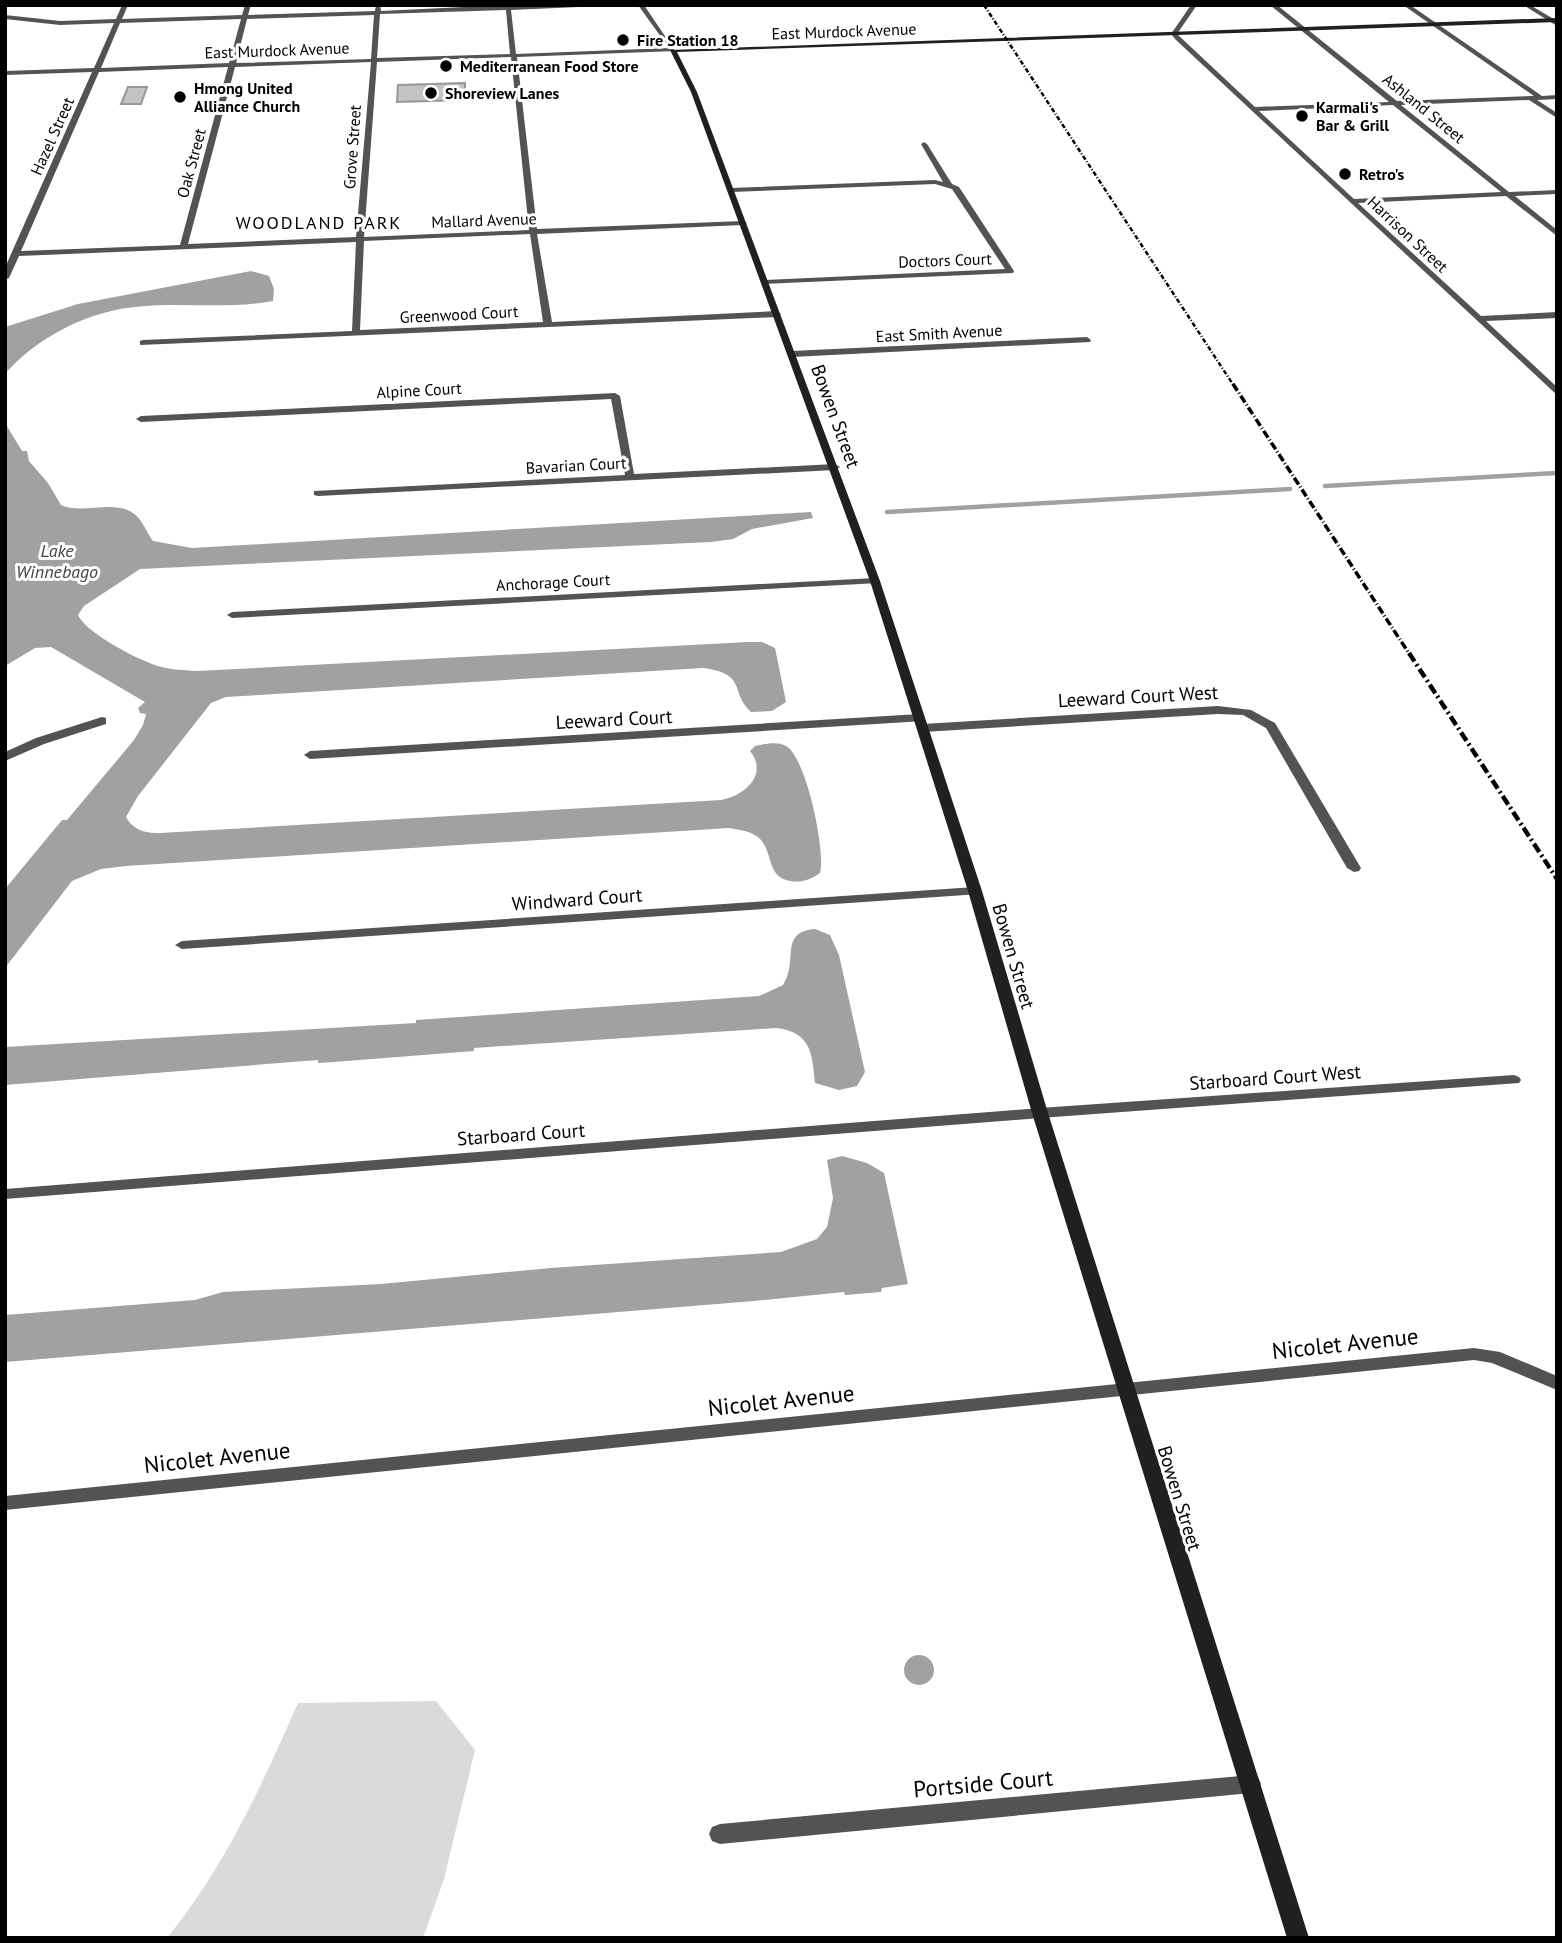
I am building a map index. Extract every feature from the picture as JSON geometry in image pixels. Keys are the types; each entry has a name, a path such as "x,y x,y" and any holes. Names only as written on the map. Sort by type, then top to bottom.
{"main road":[{"name":"East Murdock Avenue","path":"673,50 1555,21"},
{"name":"Bowen Street","path":"673,50 694,92 875,581 975,891 1040,1113 1298,1938"}],"street":[{"name":"Hazel Street","path":"5,278 125,5"},
{"name":"Oak Street","path":"183,247 248,5"},
{"path":"5,20 20,18 60,23 245,17 378,9 621,5"},
{"name":"Bowen Street","path":"641,5 673,50"},
{"path":"1174,34 1194,5"},
{"name":"Ashland Street","path":"1273,5 1557,234"},
{"path":"1406,5 1540,97"},
{"path":"1526,5 1555,21"},
{"path":"508,7 533,232 548,324"},
{"name":"Grove Street","path":"356,333 360,239 378,9"},
{"name":"Harrison Street","path":"1174,34 1557,392"},
{"name":"East Murdock Avenue","path":"5,73 673,50"},
{"path":"1253,109 1557,97"},
{"path":"1530,98 1557,117"},
{"path":"924,144 948,184"},
{"path":"731,190 935,182 948,184"},
{"name":"Doctors Court","path":"765,282 1010,271 955,187 948,184"},
{"path":"1353,201 1557,192"},
{"name":"Mallard Avenue","path":"15,254 743,223"},
{"name":"Greenwood Court","path":"142,342 777,314"},
{"path":"1478,319 1557,315"},
{"name":"East Smith Avenue","path":"792,354 1087,340"},
{"name":"Alpine Court","path":"141,419 615,396 630,478"},
{"name":"Bavarian Court","path":"318,493 835,467"},
{"name":"Anchorage Court","path":"232,615 875,581"},
{"name":"Leeward Court West","path":"921,723 1218,710 1240,710 1254,714 1271,726 1354,868"},
{"path":"5,757 40,741 102,721"},
{"name":"Leeward Court","path":"310,755 921,723"},
{"name":"Windward Court","path":"182,945 975,891"},
{"name":"Starboard Court West","path":"1040,1113 1514,1080"},
{"name":"Starboard Court","path":"5,1194 1040,1113"},
{"name":"Nicolet Avenue","path":"5,1503 1474,1354 1494,1357 1557,1383"},
{"name":"Portside Court","path":"720,1834 1251,1784"}],"shaded area":[{"path":"436,1701 475,1750 444,1879 423,1938 167,1938 224,1855 256,1795 298,1703"}],"water":[{"path":"251,271 269,276 274,289 273,301 237,305 145,306 110,311 60,330 30,350 5,374 5,327 78,304"},
{"name":"Lake Winnebago","path":"5,423 22,451 27,451 29,461 48,483 61,505 69,508 125,509 139,519 153,541 192,548 811,512 813,518 752,529 733,539 711,542 140,569 84,606 78,615 91,630 138,658 163,667 197,671 762,642 775,648 786,702 772,711 751,712 732,679 726,674 703,668 226,697 211,703 138,796 126,817 142,831 163,833 721,800 738,794 751,783 757,768 750,751 755,746 775,743 786,746 801,767 817,826 820,873 802,881 782,878 774,869 764,845 757,836 729,828 126,866 101,869 72,881 5,968 5,889 134,740 146,714 140,713 138,708 145,702 51,647 35,648 5,666"},
{"path":"815,929 830,935 839,955 865,1072 857,1086 839,1090 815,1083 808,1046 797,1034 777,1028 474,1048 474,1051 318,1063 318,1060 5,1085 5,1047 416,1023 416,1020 759,996 783,985 790,967 793,942 804,931"},
{"path":"842,1156 867,1163 884,1173 908,1284 882,1288 881,1292 845,1295 844,1292 5,1362 5,1315 195,1300 223,1292 381,1284 551,1268 781,1252 817,1239 827,1227 833,1198 827,1160"},
{"path":"919,1655 925,1656 933,1664 933,1676 925,1684 919,1685 913,1684 905,1676 904,1670 905,1664 913,1656"}],"building":[{"name":"Shoreview Lanes","path":"465,83 465,100 397,102 398,85"},
{"path":"128,87 147,87 141,104 121,104"}],"waterway":[{"path":"1325,486 1557,473"},
{"path":"887,512 1290,489"}],"railway":[{"path":"984,5 1234,386"},
{"path":"1233,384 1410,655"},
{"path":"1409,653 1557,879"}],"place":[{"name":"Fire Station 18","path":"623,40"},
{"name":"Mediterranean Food Store","path":"446,66"},
{"name":"Shoreview Lanes","path":"431,93"},
{"name":"Hmong United Alliance Church","path":"180,97"},
{"name":"Karmali's Bar & Grill","path":"1302,116"},
{"name":"Retro's","path":"1345,174"}],"district":[{"name":"WOODLAND PARK","path":"319,222"}]}
